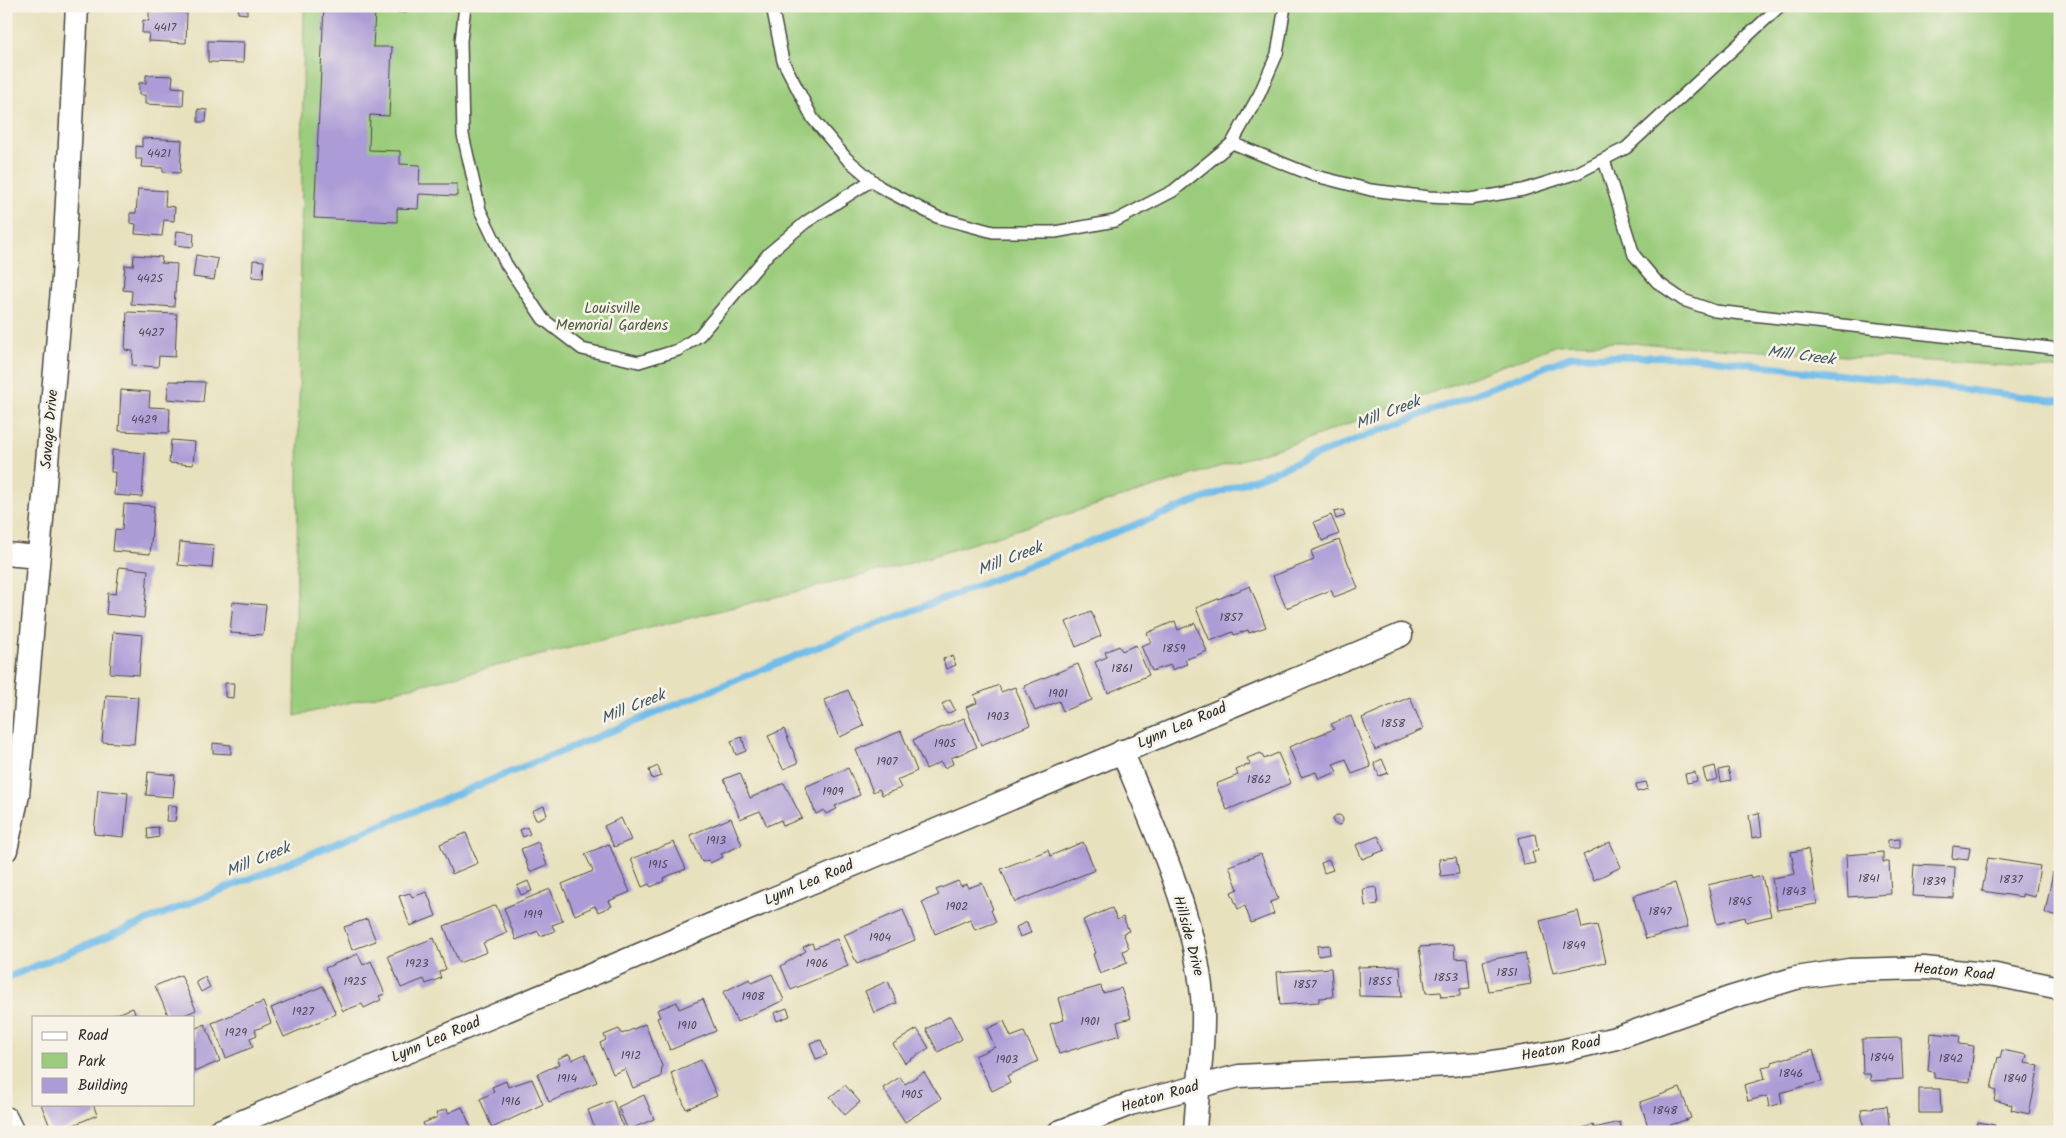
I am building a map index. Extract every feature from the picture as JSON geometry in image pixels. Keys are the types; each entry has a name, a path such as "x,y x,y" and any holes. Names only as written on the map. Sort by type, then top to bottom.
{"street":[{"name":"Savage Drive","path":"6,850 18,795 63,278 77,6"},
{"path":"6,554 38,557"},
{"name":"Lynn Lea Road","path":"217,1132 1401,634"},
{"name":"Hillside Drive","path":"1122,751 1168,867 1188,924 1199,970 1203,1011 1200,1086 1195,1132"},
{"name":"Heaton Road","path":"1059,1132 1130,1104 1239,1076 1476,1064 1561,1051 1616,1038 1729,998 1796,978 1849,970 1924,968 1996,976 2060,988"},
{"path":"6,1118 13,1132"}],"lane":[{"path":"465,6 461,41 464,135 480,210 506,264 543,319 582,349 639,362 678,350 700,335 769,253 806,222 872,180"},
{"path":"772,6 783,61 812,119 847,159 880,187 936,217 993,232 1055,232 1115,221 1173,191 1232,143 1259,95 1277,54 1285,6"},
{"path":"1232,143 1312,175 1371,190 1470,199 1523,190 1577,173 1626,148 1780,6"},
{"path":"1604,160 1634,255 1657,282 1683,300 1715,311 2060,348"}],"green space":[{"name":"Louisville Memorial Gardens","path":"304,6 2060,6 2060,369 1616,342 1558,345 1308,439 904,565 295,716"}],"building":[{"path":"239,6 247,6 247,14 238,13"},
{"path":"324,6 407,6 407,13 375,11 373,47 392,47 389,116 370,115 369,150 400,151 400,164 420,165 419,184 457,184 457,196 419,194 418,209 397,208 397,222 314,218"},
{"path":"149,11 187,13 186,43 148,41 149,33 142,33 143,20 149,21"},
{"path":"208,41 244,42 243,63 208,62"},
{"path":"146,75 173,76 172,87 184,88 183,106 145,104 145,95 139,95 139,83 146,83"},
{"path":"198,109 207,110 206,122 198,122"},
{"path":"142,138 182,140 180,173 163,172 163,168 141,167 142,159 136,159 136,146 142,147"},
{"path":"138,189 166,191 165,206 175,207 174,221 164,220 162,236 135,234 136,224 130,223 130,213 136,213"},
{"path":"177,231 194,233 193,247 175,245"},
{"path":"134,255 162,257 161,263 177,264 174,307 131,304 132,291 123,290 125,265 133,266"},
{"path":"196,255 218,259 214,280 193,277"},
{"path":"253,260 264,261 263,278 252,277"},
{"path":"127,312 177,314 175,357 159,356 158,367 132,365 133,351 125,350"},
{"path":"169,381 205,382 203,402 167,399"},
{"path":"121,390 150,392 149,407 170,408 169,433 119,431"},
{"path":"171,440 195,442 193,465 169,463"},
{"path":"112,450 145,453 142,497 114,495 115,472 111,472"},
{"path":"124,504 154,506 150,554 113,551 115,529 122,530"},
{"path":"1343,510 1345,516 1336,519 1334,512"},
{"path":"1331,515 1339,534 1322,541 1314,522"},
{"path":"1339,540 1358,588 1334,597 1331,590 1286,608 1273,576 1314,560 1311,551"},
{"path":"180,542 214,545 212,568 178,565"},
{"path":"119,567 148,570 144,618 106,614 108,593 116,594"},
{"path":"1250,586 1266,627 1249,633 1248,630 1234,635 1233,632 1210,641 1196,608"},
{"path":"233,602 266,605 263,635 230,633"},
{"path":"1091,611 1101,636 1076,647 1066,622"},
{"path":"1175,621 1178,630 1195,623 1207,651 1185,660 1187,664 1172,670 1171,665 1152,671 1141,646 1151,642 1147,633"},
{"path":"113,632 142,635 139,675 110,673"},
{"path":"1136,645 1149,675 1108,693 1095,662 1107,657 1105,652 1119,646 1122,651"},
{"path":"952,656 956,665 946,669 943,659"},
{"path":"1078,664 1092,700 1063,711 1059,701 1035,711 1024,686"},
{"path":"225,683 234,683 233,698 225,697"},
{"path":"999,685 1001,692 1015,687 1030,725 981,745 966,707 977,703 974,695"},
{"path":"848,690 864,726 840,737 824,700"},
{"path":"106,695 138,697 134,744 102,742"},
{"path":"1410,697 1423,729 1375,750 1362,718"},
{"path":"950,700 955,710 947,714 942,704"},
{"path":"1351,716 1371,767 1352,774 1346,759 1333,764 1337,772 1319,779 1316,772 1301,777 1289,747 1334,729 1331,724"},
{"path":"964,718 977,747 951,758 953,764 944,768 941,762 926,769 913,740"},
{"path":"784,729 798,763 783,769 768,736"},
{"path":"901,731 917,771 897,780 901,788 882,795 879,789 873,792 856,750"},
{"path":"742,737 746,751 736,755 731,741"},
{"path":"213,743 231,745 231,754 213,753"},
{"path":"1261,753 1264,759 1278,753 1291,783 1227,810 1216,784 1238,775 1236,770 1250,764 1247,758"},
{"path":"1382,759 1388,773 1379,776 1374,763"},
{"path":"658,766 661,776 652,779 649,770"},
{"path":"1715,766 1718,779 1706,782 1703,769"},
{"path":"848,768 860,795 835,806 837,809 826,814 824,810 816,814 805,787"},
{"path":"1728,768 1731,780 1721,782 1719,770"},
{"path":"148,772 175,775 173,797 146,795"},
{"path":"1695,772 1697,781 1687,783 1685,774"},
{"path":"740,773 750,798 784,783 802,818 783,826 781,820 767,826 760,811 740,819 724,779"},
{"path":"1646,782 1648,789 1637,792 1636,784"},
{"path":"98,790 128,793 124,837 94,834"},
{"path":"168,805 177,806 175,821 166,821"},
{"path":"544,806 547,815 536,820 532,811"},
{"path":"1759,813 1762,836 1752,838 1749,815"},
{"path":"1336,815 1340,815 1343,820 1342,824 1336,825 1333,822 1333,818"},
{"path":"621,818 631,840 614,847 604,826"},
{"path":"731,818 742,845 721,854 723,857 710,863 708,860 702,862 690,835"},
{"path":"158,827 159,837 148,839 147,828"},
{"path":"527,827 530,834 523,837 520,830"},
{"path":"466,833 478,863 452,874 440,844"},
{"path":"1535,834 1538,851 1532,852 1535,863 1524,865 1518,838"},
{"path":"1378,836 1385,850 1362,859 1356,845"},
{"path":"1900,839 1900,848 1888,848 1888,840"},
{"path":"538,842 547,865 530,872 521,849"},
{"path":"674,842 686,869 663,878 664,881 651,887 649,884 642,887 631,859"},
{"path":"1083,842 1095,870 1015,902 1001,869 1048,850 1050,856"},
{"path":"1610,842 1621,867 1594,880 1583,855"},
{"path":"609,844 630,892 609,901 612,906 598,912 595,906 575,915 562,884 593,871 585,854"},
{"path":"1953,846 1970,848 1968,860 1952,858"},
{"path":"1808,849 1817,904 1777,910 1772,878 1795,874 1791,852"},
{"path":"1883,852 1883,862 1889,862 1891,894 1848,897 1846,855"},
{"path":"1261,854 1278,899 1270,902 1274,914 1251,923 1245,906 1238,909 1231,892 1238,889 1229,866"},
{"path":"1456,857 1459,874 1441,876 1439,859"},
{"path":"1988,858 2040,866 2035,897 2022,894 2022,897 1982,891"},
{"path":"1329,860 1333,870 1324,873 1321,863"},
{"path":"1914,865 1955,867 1954,898 1912,896"},
{"path":"2053,872 2060,873 2060,916 2045,913"},
{"path":"1750,875 1751,879 1762,876 1771,916 1746,922 1745,917 1717,924 1708,885"},
{"path":"528,881 532,891 521,895 517,886"},
{"path":"958,881 961,886 966,884 968,888 982,883 993,909 991,910 996,922 975,930 970,919 935,934 922,902 939,895 936,890"},
{"path":"1675,883 1688,927 1646,939 1633,896"},
{"path":"1376,887 1378,904 1365,906 1363,889"},
{"path":"550,889 563,921 552,925 555,931 540,936 538,931 516,940 504,908"},
{"path":"427,892 436,916 410,926 399,896 410,893 412,897"},
{"path":"496,905 507,933 483,943 487,952 459,963 444,926"},
{"path":"1112,908 1117,920 1123,917 1129,931 1123,933 1129,948 1123,951 1127,963 1100,974 1093,954 1096,953 1083,920"},
{"path":"903,910 915,940 857,964 844,935"},
{"path":"1578,911 1582,928 1597,925 1606,962 1553,973 1540,921"},
{"path":"367,919 376,941 352,950 344,927"},
{"path":"1027,922 1031,933 1020,937 1016,927"},
{"path":"434,938 446,969 439,972 441,978 426,984 424,979 401,988 388,956"},
{"path":"837,939 848,966 791,990 781,966 806,951 803,947 812,943 814,948"},
{"path":"1329,945 1330,954 1318,956 1317,946"},
{"path":"1454,945 1455,959 1467,958 1470,988 1460,989 1460,996 1442,997 1441,992 1426,993 1419,947"},
{"path":"1525,953 1531,984 1489,991 1483,961"},
{"path":"358,954 363,965 371,961 385,994 379,996 381,1000 364,1008 362,1004 343,1011 325,968"},
{"path":"1400,966 1402,997 1359,996 1358,967"},
{"path":"1331,968 1333,997 1319,998 1319,1002 1280,1005 1277,972"},
{"path":"772,974 784,1000 737,1022 723,992 750,979 752,983"},
{"path":"181,975 196,1010 182,1016 169,1016 155,986"},
{"path":"205,977 210,987 201,992 196,982"},
{"path":"888,981 897,1003 874,1013 865,991"},
{"path":"323,986 336,1014 284,1037 271,1008"},
{"path":"1101,986 1103,993 1121,988 1131,1018 1117,1022 1120,1035 1059,1054 1050,1024 1064,1020 1058,998"},
{"path":"703,999 716,1031 670,1050 657,1018 660,1017 657,1010 677,1002 679,1009"},
{"path":"263,1002 271,1023 255,1030 257,1035 250,1038 253,1047 226,1058 212,1023"},
{"path":"133,1008 136,1016 112,1016"},
{"path":"787,1008 790,1016 777,1021 774,1013"},
{"path":"950,1016 962,1039 938,1052 926,1029"},
{"path":"1004,1021 1011,1037 1024,1032 1038,1061 1007,1076 1010,1082 992,1091 975,1056 995,1047 987,1029"},
{"path":"205,1024 220,1061 195,1072 195,1029"},
{"path":"645,1024 662,1066 661,1077 633,1088 625,1069 613,1074 600,1043 606,1040 604,1035 619,1029 622,1034"},
{"path":"917,1029 929,1048 905,1063 893,1044"},
{"path":"1931,1033 1960,1036 1959,1044 1974,1046 1970,1082 1934,1078 1934,1072 1928,1071"},
{"path":"1901,1038 1903,1079 1871,1081 1870,1074 1863,1074 1862,1039"},
{"path":"821,1040 827,1055 816,1059 810,1043"},
{"path":"1813,1050 1822,1081 1780,1093 1782,1103 1769,1107 1767,1096 1748,1101 1744,1085 1765,1079 1762,1067 1772,1065 1772,1062"},
{"path":"2002,1050 2027,1055 2025,1063 2039,1066 2029,1114 2011,1110 2012,1105 1994,1100 1996,1091 1991,1089 1998,1057 2000,1058"},
{"path":"569,1054 572,1060 585,1054 597,1082 549,1102 537,1074 560,1064 557,1059"},
{"path":"701,1060 717,1096 686,1109 671,1073"},
{"path":"924,1072 941,1099 905,1122 883,1088 900,1077 905,1084"},
{"path":"532,1079 543,1104 492,1128 480,1099 494,1092 492,1087 506,1081 508,1087"},
{"path":"845,1085 860,1102 845,1115 830,1097"},
{"path":"1680,1088 1691,1118 1650,1132 1640,1102"},
{"path":"1919,1089 1940,1089 1941,1113 1919,1113"},
{"path":"644,1095 654,1119 628,1130 618,1107"},
{"path":"613,1100 623,1127 611,1132 596,1132 588,1110"},
{"path":"42,1106 94,1106 97,1115 57,1132 52,1132"},
{"path":"1887,1106 1890,1132 1864,1132 1861,1109"},
{"path":"462,1107 473,1132 426,1132 423,1123 438,1117 436,1113 447,1109 448,1113"},
{"path":"1620,1122 1622,1132 1578,1132 1578,1129 1593,1125 1594,1128"},
{"path":"1978,1122 1995,1125 1994,1132 1976,1132"}],"waterway":[{"name":"Mill Creek","path":"6,978 800,654 1573,356 1693,357 2060,401"}]}
